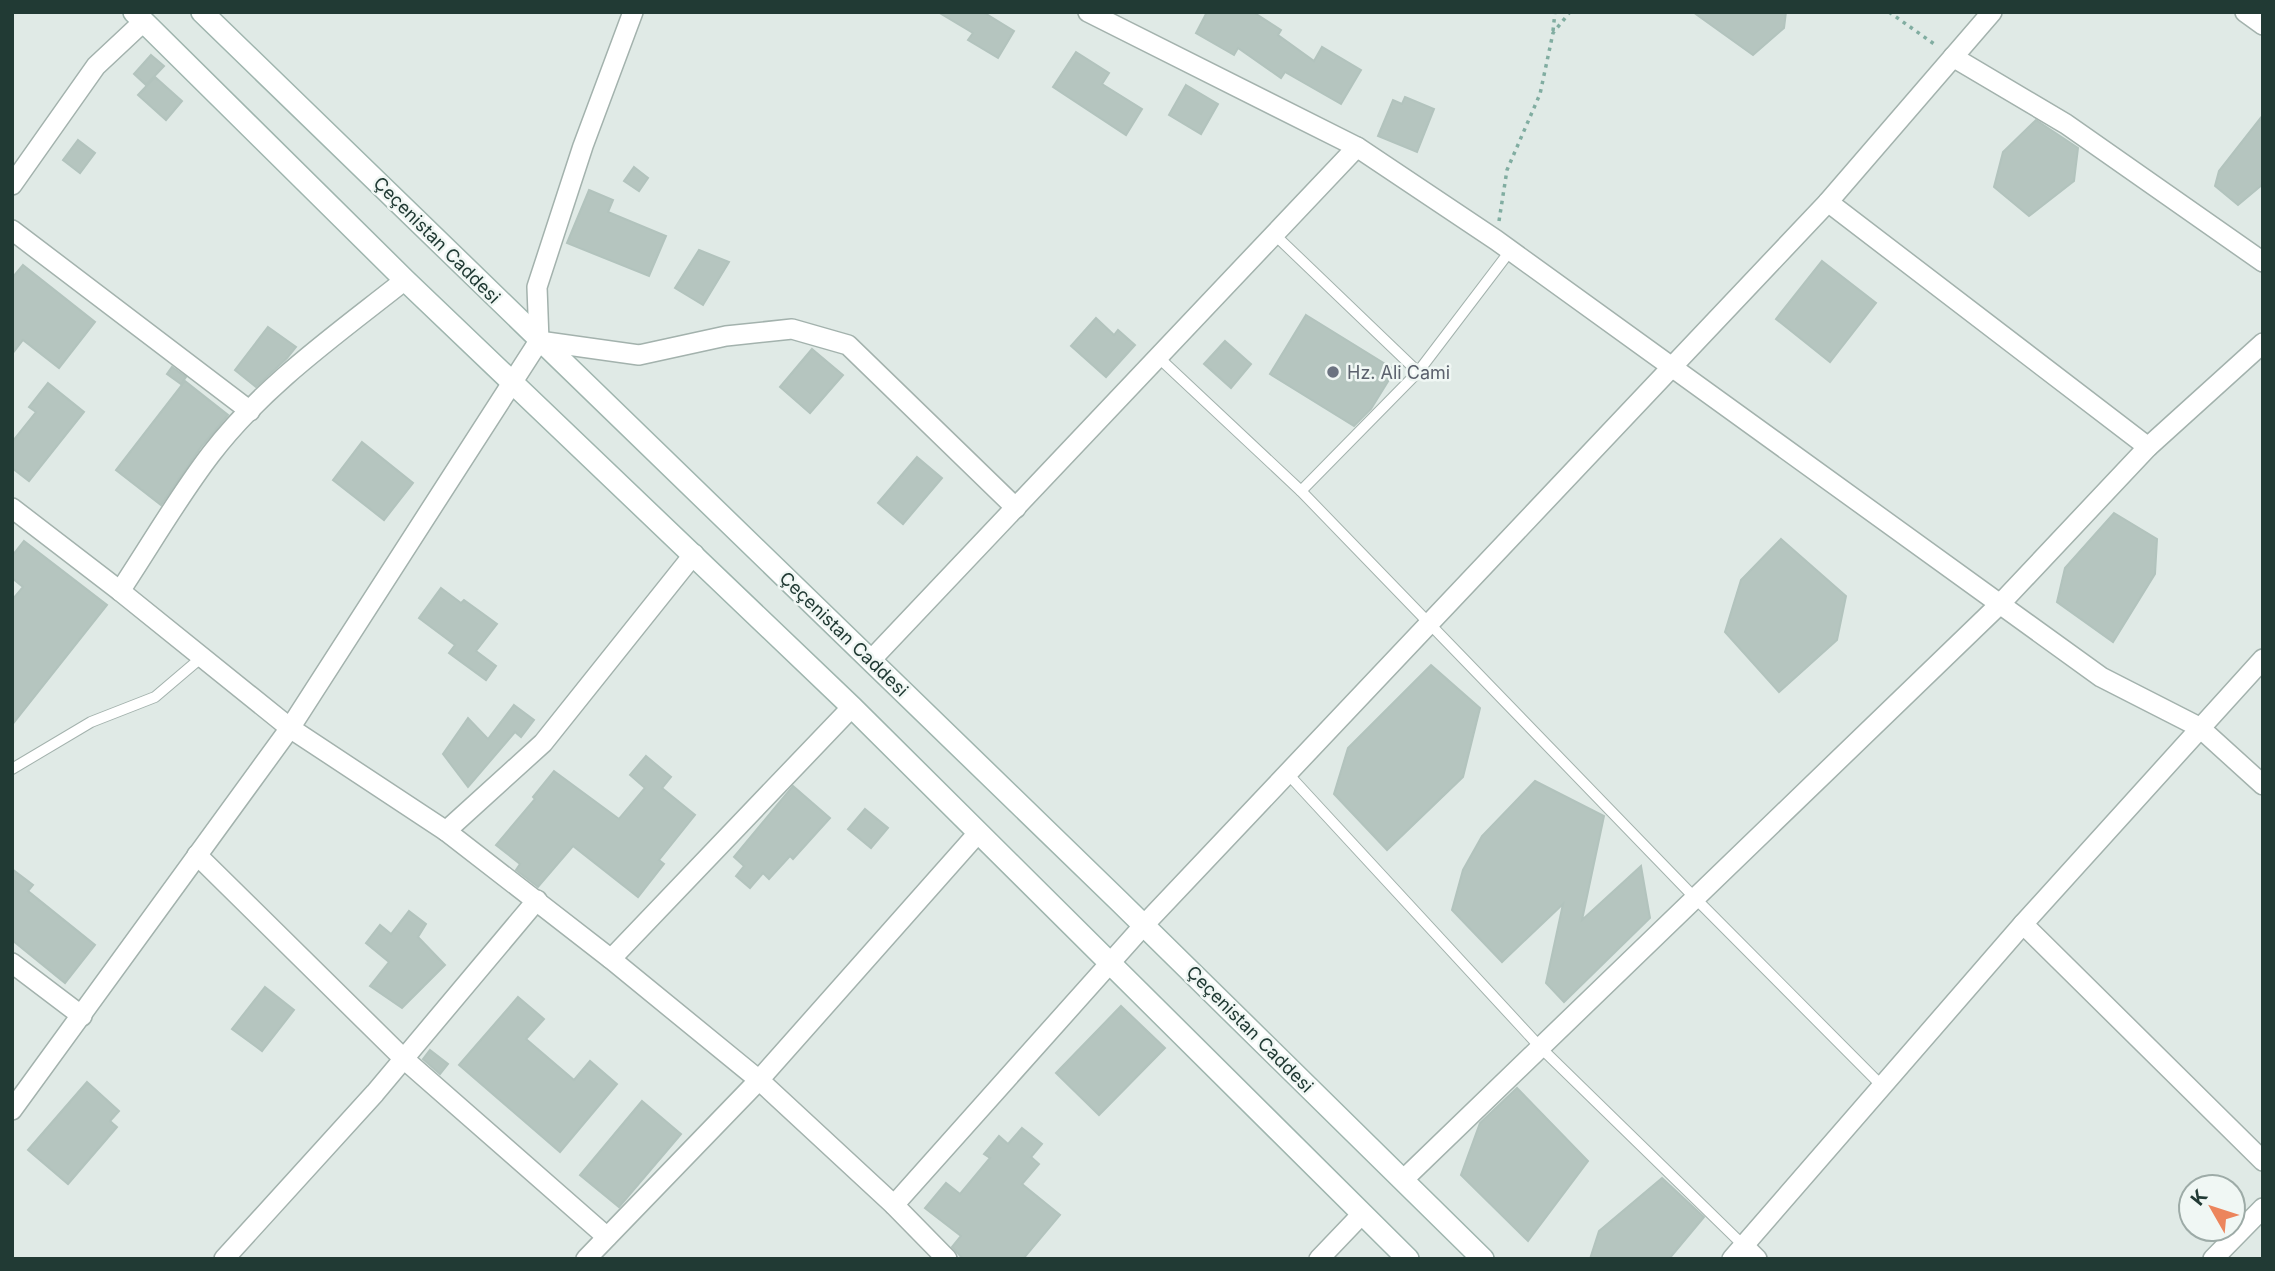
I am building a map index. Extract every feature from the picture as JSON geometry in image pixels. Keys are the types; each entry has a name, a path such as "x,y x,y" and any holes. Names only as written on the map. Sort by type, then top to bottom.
{"main road":[{"name":"Çeçenistan Caddesi","path":"202,12 1144,925 1483,1259"},
{"path":"139,17 405,280 852,707 1408,1259"}],"street":[{"path":"12,1110 290,728 539,341 537,287 583,146 633,12"},
{"path":"1088,12 1357,147 1503,245 2101,677 2199,727 2263,785"},
{"path":"894,1206 1144,925 1673,369 1828,202 1992,12"},
{"path":"2245,12 2263,24"},
{"path":"12,185 96,66 139,17"},
{"path":"1953,57 2066,124 2263,262"},
{"path":"871,660 1357,147"},
{"path":"1828,202 2148,447"},
{"path":"12,230 250,411"},
{"path":"120,591 212,454 250,411 282,378 405,280"},
{"path":"539,341 639,355 726,336 792,329 848,345 1016,508"},
{"path":"1403,1180 2001,603 2148,447 2263,343"},
{"path":"12,508 290,728 446,831 611,959 759,1080 947,1259"},
{"path":"446,831 543,743 694,554"},
{"path":"1744,1254 1881,1085 2199,727 2263,659"},
{"path":"611,959 852,707"},
{"path":"586,1259 759,1080 978,833"},
{"path":"197,855 404,1059 607,1237"},
{"path":"224,1259 375,1093 537,900"},
{"path":"2023,924 2263,1161"},
{"path":"12,963 82,1016"},
{"path":"2213,1259 2263,1208"},
{"path":"1320,1259 1362,1214"}],"lane":[{"path":"1274,234 1418,372"},
{"path":"1301,491 1418,372 1503,245"},
{"path":"1158,357 1301,491 1695,898 1881,1085"},
{"path":"12,769 91,722 155,697 202,657"},
{"path":"1287,774 1541,1048 1744,1254"}],"path":[{"path":"1503,245 1507,170 1540,94 1555,12"},
{"path":"1553,33 1570,12"},
{"path":"1889,12 1953,57"}],"building":[{"path":"938,12 983,12 1014,31 998,58 968,40 973,33"},
{"path":"1207,12 1253,12 1281,30 1278,35 1314,61 1322,47 1361,70 1341,104 1285,72 1281,78 1238,48 1234,55 1196,33"},
{"path":"1693,12 1786,12 1784,28 1753,55"},
{"path":"1076,52 1109,73 1102,84 1142,109 1126,135 1053,87"},
{"path":"151,55 164,66 146,85 134,74"},
{"path":"155,77 182,101 166,120 138,95"},
{"path":"1186,85 1218,104 1201,134 1169,115"},
{"path":"1405,97 1434,109 1417,152 1378,136 1393,100 1402,104"},
{"path":"2263,115 2263,184 2238,205 2215,186 2219,171"},
{"path":"2036,120 2078,148 2074,181 2029,216 1994,187 2003,152"},
{"path":"78,140 95,153 80,173 63,160"},
{"path":"634,167 648,178 639,191 624,181"},
{"path":"589,190 613,200 608,212 666,236 649,276 567,243"},
{"path":"699,250 729,262 703,305 675,288"},
{"path":"1822,261 1876,303 1830,362 1776,319"},
{"path":"23,265 95,322 59,368 23,340 12,354 12,278"},
{"name":"Hz. Ali Cami","path":"1306,315 1395,370 1371,409 1354,426 1270,374"},
{"path":"1096,318 1114,335 1118,330 1135,345 1106,377 1071,346"},
{"path":"268,327 296,347 256,387 235,370"},
{"path":"1225,341 1251,364 1231,388 1204,364"},
{"path":"812,349 843,375 810,413 780,387"},
{"path":"172,367 186,377 181,384 167,374"},
{"path":"185,381 228,415 201,447 161,505 116,470"},
{"path":"48,383 84,412 29,481 12,468 12,442 36,412 29,407"},
{"path":"362,442 413,483 384,520 333,480"},
{"path":"917,457 942,478 903,524 878,503"},
{"path":"2114,513 2157,539 2155,574 2113,642 2057,602 2065,568"},
{"path":"1781,539 1846,596 1837,640 1779,692 1725,632 1741,580"},
{"path":"24,541 107,605 12,725 12,600 23,587 12,578 12,556"},
{"path":"441,588 461,603 464,600 497,624 476,651 496,666 486,680 449,653 455,645 419,618"},
{"path":"1431,665 1480,708 1463,777 1387,850 1334,794 1348,748"},
{"path":"514,705 534,720 521,737 515,732 468,787 443,754 468,718 488,739"},
{"path":"646,756 671,777 662,788 695,815 659,860 664,864 638,897 573,846 538,887 516,870 520,864 496,845 535,799 533,797 554,771 619,819 645,788 630,775"},
{"path":"1535,781 1604,816 1582,920 1641,866 1650,918 1564,1002 1546,983 1563,904 1502,962 1452,910 1463,870 1482,836"},
{"path":"793,786 830,818 793,859 790,856 769,879 763,873 750,888 736,876 744,866 734,857"},
{"path":"865,809 888,828 871,848 848,829"},
{"path":"12,869 33,885 28,891 95,945 65,983 12,940"},
{"path":"409,911 426,924 418,937 445,965 402,1008 370,986 389,962 366,943 380,925 391,934"},
{"path":"265,987 294,1010 262,1051 232,1029"},
{"path":"518,997 544,1019 526,1039 574,1080 590,1061 617,1084 560,1152 459,1065"},
{"path":"1121,1006 1165,1048 1099,1115 1056,1073"},
{"path":"430,1050 448,1064 440,1074 423,1059"},
{"path":"87,1082 119,1111 110,1121 117,1127 68,1184 28,1150"},
{"path":"1517,1088 1588,1161 1528,1241 1461,1175 1480,1123"},
{"path":"642,1101 681,1134 619,1207 580,1175"},
{"path":"1022,1128 1042,1144 1031,1157 1039,1164 1022,1184 1060,1215 1023,1259 963,1259 952,1247 961,1236 925,1208 946,1183 960,1194 990,1158 984,1154 999,1136 1008,1144"},
{"path":"1662,1178 1704,1217 1669,1259 1590,1259 1599,1231"}],"place":[{"name":"Hz. Ali Cami","path":"1333,372"}]}
